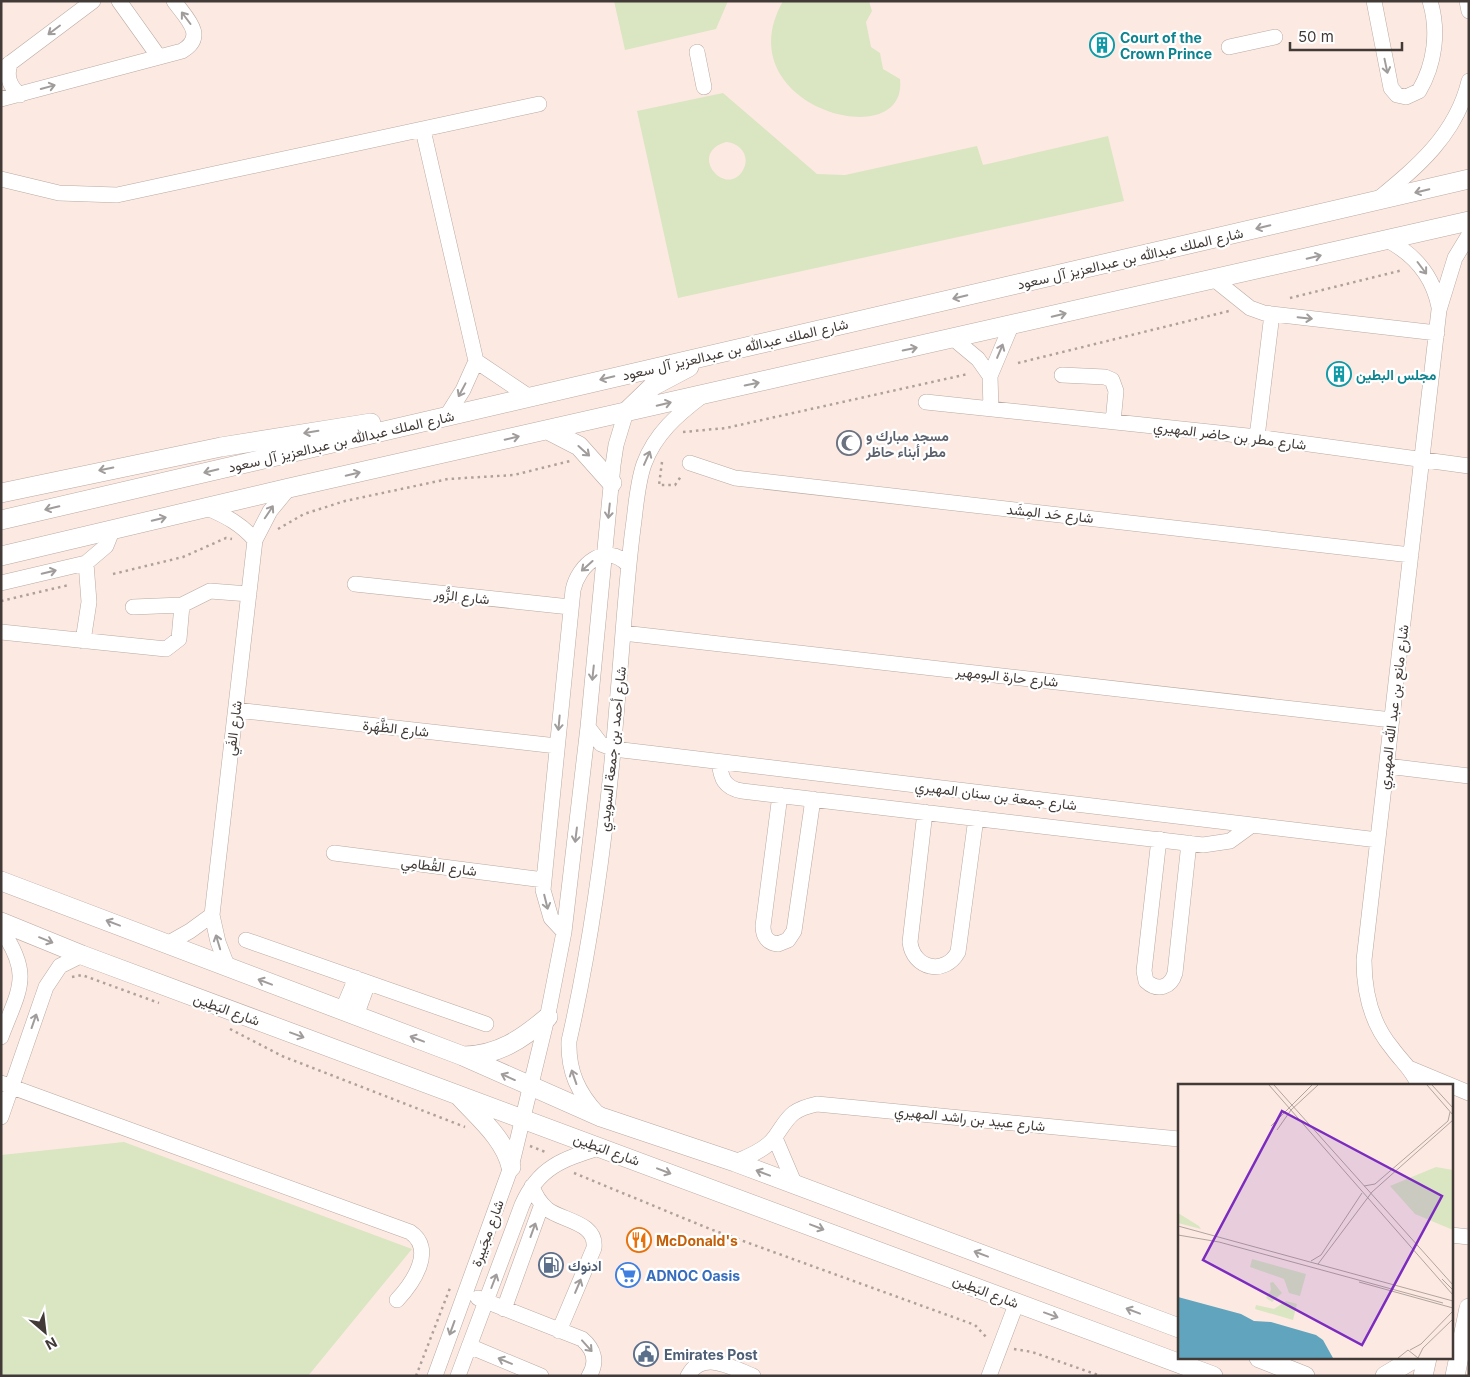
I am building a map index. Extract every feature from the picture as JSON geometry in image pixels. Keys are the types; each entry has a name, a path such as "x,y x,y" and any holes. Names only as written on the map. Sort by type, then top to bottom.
{"main road":[{"name":"شارع الملك عبدالله بن عبدالعزيز آل سعود","path":"1,520 446,417 528,396 1469,179"},
{"path":"1,556 288,488 1215,280 1469,221"},
{"path":"626,412 653,386 722,352"},
{"path":"4,489 221,446 391,419 446,417"},
{"path":"548,430 579,446 612,483"},
{"name":"شارع البَطِين","path":"1,881 463,1056 601,1117 735,1162 1178,1328"},
{"name":"شارع البَطِين","path":"1,922 82,955 1213,1376"},
{"path":"463,1056 500,1050 521,1039 548,1016"},
{"path":"459,1095 500,1142 507,1154 511,1167"},
{"path":"1456,1375 1469,1308"},
{"path":"1264,1360 1305,1376"},
{"path":"1385,1376 1412,1360"},
{"path":"1423,1376 1427,1360"}],"street":[{"path":"20,95 10,84 6,66 93,1"},
{"path":"119,1 159,57"},
{"path":"1,100 182,51 190,47 194,40 195,32 174,1"},
{"path":"1374,1 1391,88 1397,95 1406,97 1419,91 1432,56 1435,30 1430,1"},
{"path":"1467,1 1469,11"},
{"path":"1229,47 1275,37"},
{"path":"697,52 704,87"},
{"path":"1374,202 1413,171 1438,145 1456,116 1469,81"},
{"path":"1,179 60,193 116,195 539,104"},
{"path":"423,130 476,361 463,390 446,417"},
{"name":"شارع مانع بن عبد الله المهيري","path":"1418,1084 1411,1069 1382,1035 1375,1022 1366,992 1364,960 1440,310 1455,258 1469,235"},
{"name":"شارع مانع بن عبد الله المهيري","path":"1386,240 1406,252 1420,265 1434,288 1440,310"},
{"path":"1215,280 1250,308 1272,314 1437,332"},
{"path":"1257,437 1272,314"},
{"path":"991,409 990,376 1011,326"},
{"path":"954,339 978,359 990,376"},
{"path":"476,361 528,396"},
{"path":"1062,375 1105,377 1112,380 1116,391 1113,422"},
{"name":"شارع أحمد بن جمعة السويدي","path":"601,1117 586,1101 572,1075 568,1054 588,943 614,749 628,565 638,489 645,463 654,444 665,428 681,412 704,395"},
{"name":"شارع مطر بن حاضر المهيري","path":"926,402 1257,437 1469,466"},
{"name":"شارع أحمد بن جمعة السويدي","path":"531,1087 548,1016 564,932 588,727 616,445 626,412"},
{"name":"شارع حَد المِشَد","path":"690,463 712,472 735,478 1411,555"},
{"name":"شارع الفَي","path":"228,968 218,942 212,915 255,540 270,511 288,488"},
{"path":"207,508 233,520 255,540"},
{"path":"1,583 86,563 100,553 112,531"},
{"path":"564,932 557,926 547,909 543,890 570,608 578,574 590,562 605,555 620,558 628,565"},
{"path":"84,641 89,602 86,563"},
{"name":"شارع الزُّور","path":"354,584 570,608"},
{"path":"133,607 182,605 210,591 249,594"},
{"path":"1,632 166,649 178,639 182,605"},
{"name":"شارع حارة البومهير","path":"623,633 1392,720"},
{"name":"شارع الظَّهَرة","path":"236,710 557,746"},
{"path":"588,727 601,744 614,749"},
{"name":"شارع جمعة بن سنان المهيري","path":"614,749 1378,840"},
{"path":"719,762 723,780 733,789 1159,840 1222,844 1238,837 1252,825"},
{"path":"1387,766 1469,776"},
{"path":"780,795 763,926 763,932 768,941 778,944 788,940 794,931 813,799"},
{"name":"شارع جمعة بن سنان المهيري","path":"925,812 910,942 911,949 918,961 930,967 937,967 950,962 958,952 976,818"},
{"path":"1159,840 1144,971 1146,981 1155,987 1161,988 1171,983 1175,973 1189,843"},
{"name":"شارع القُطامِي","path":"334,853 544,880"},
{"path":"167,944 190,931 212,915"},
{"path":"1,929 17,954 21,971 19,990 1,1037"},
{"path":"246,940 486,1024"},
{"path":"1,1117 6,1085 24,1050 50,978 67,961 82,955"},
{"path":"349,1014 362,981"},
{"path":"548,1016 562,1023 573,1023"},
{"path":"1,1041 24,1050"},
{"name":"شارع مانع بن عبد الله المهيري","path":"1411,1069 1447,1084"},
{"path":"6,1085 410,1232 419,1240 422,1255 412,1282 398,1300"},
{"name":"شارع مانع بن عبد الله المهيري","path":"1452,1086 1469,1093"},
{"name":"شارع مجَيبرة","path":"435,1376 511,1167 531,1087"},
{"path":"1452,1098 1469,1093"},
{"name":"شارع عبيد بن راشد المهيري","path":"735,1162 756,1152 775,1138 779,1129 791,1115 808,1106 826,1103 1178,1139"},
{"path":"775,1138 795,1185"},
{"name":"شارع مجَيبرة","path":"458,1376 522,1205 532,1186 547,1169 558,1162 602,1147"},
{"path":"532,1186 542,1204 553,1213 586,1228 594,1240 594,1248 559,1331"},
{"path":"504,1309 542,1204"},
{"path":"1452,1235 1469,1237"},
{"path":"468,1285 475,1296 486,1302 582,1340 592,1350 594,1364 589,1376"},
{"path":"989,1376 1017,1302"},
{"path":"469,1346 541,1376"},
{"path":"688,1376 695,1367 707,1362 720,1363 753,1376"}],"path":[{"path":"1290,298 1403,270"},
{"path":"1018,363 1229,311"},
{"path":"681,432 726,428 968,374"},
{"path":"290,521 345,501 448,479 514,475 571,460"},
{"path":"662,460 659,485 675,485 690,463"},
{"path":"113,574 183,557 226,538"},
{"path":"1,601 69,585"},
{"path":"82,975 163,1005"},
{"path":"226,1027 282,1056 457,1123"},
{"path":"529,1145 554,1155"},
{"path":"580,1176 710,1229 781,1253 975,1325 990,1341"},
{"path":"1011,1349 1032,1352 1101,1376"}],"green space":[{"path":"614,1 728,1 716,29 625,50"},
{"path":"783,1 869,1 872,11 866,22 871,47 880,53 883,69 900,79 895,102 877,115 851,117 822,109 796,93 777,69 771,38"},
{"path":"723,93 817,174 845,175 977,146 983,165 1108,136 1124,201 678,298 637,111","holes":["726,142 743,151 746,160 743,170 736,178 728,180 720,177 714,171 710,164 710,156 715,148"]},
{"path":"124,1142 412,1249 308,1376 1,1376 1,1155"}],"place":[{"name":"Court of the Crown Prince","path":"1102,45"},
{"name":"مجلس البطين","path":"1339,374"},
{"name":"مسجد مبارك و مطر أبناء حاظر","path":"849,443"},
{"name":"McDonald's","path":"639,1240"},
{"name":"ادنوك","path":"551,1265"},
{"name":"ADNOC Oasis","path":"628,1275"},
{"name":"Emirates Post","path":"646,1354"}]}
